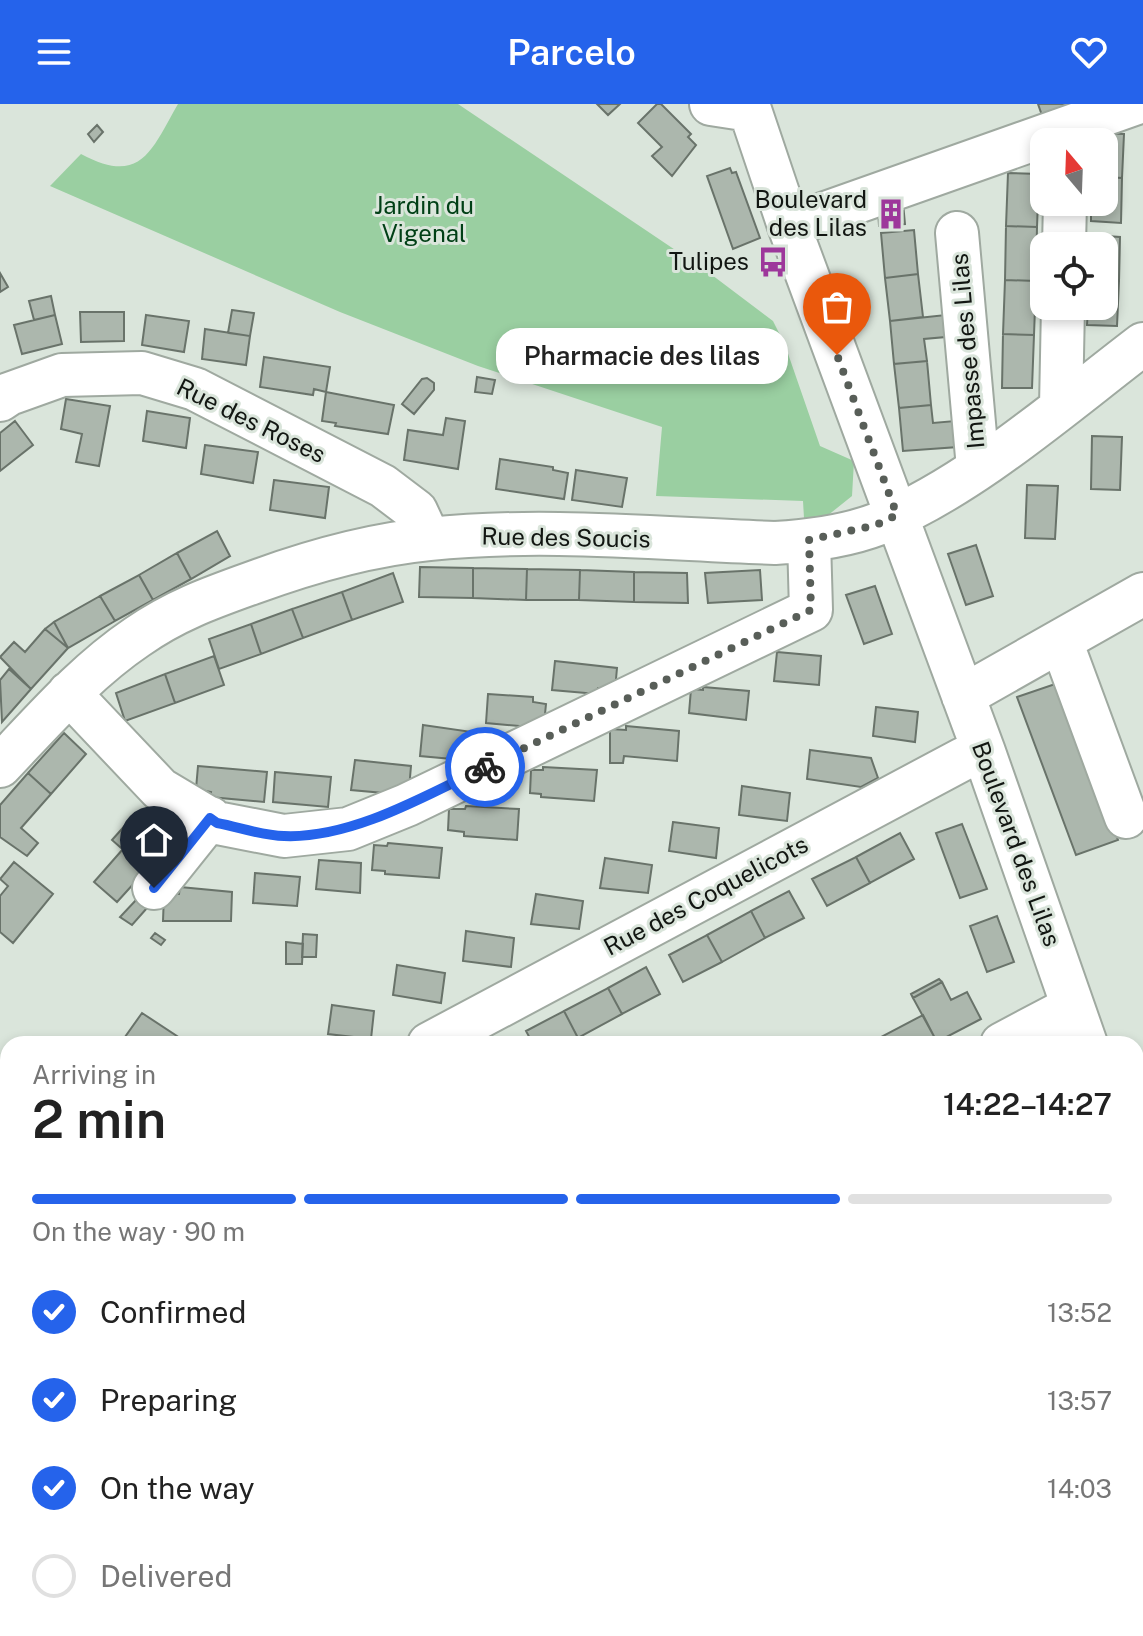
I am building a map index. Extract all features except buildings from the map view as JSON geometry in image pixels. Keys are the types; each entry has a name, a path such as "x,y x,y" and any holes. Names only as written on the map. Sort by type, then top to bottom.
{"street":[{"path":"789,226 1134,104"},
{"name":"Boulevard des Lilas","path":"736,106 789,226 897,515 1079,1025"},
{"name":"Impasse des Lilas","path":"957,233 978,468"},
{"path":"1061,406 1063,320"},
{"name":"Rue des Soucis","path":"0,766 69,693 135,638 186,607 303,564 429,539 524,534 775,543 809,540 876,525 978,468 1143,344"},
{"name":"Rue des Roses","path":"0,400 62,375 142,373 195,389 383,486 416,511 429,539"},
{"path":"69,693 160,789 217,823 284,836 348,829 407,805 811,610 809,540"},
{"path":"963,696 1143,594"},
{"path":"1061,641 1126,817"},
{"name":"Rue des Coquelicots","path":"444,1036 963,759 984,752"},
{"path":"154,888 210,818"},
{"path":"1034,1036 1079,1025"}],"green space":[{"name":"Jardin du Vigenal","path":"178,104 458,104 708,272 773,321 785,345 820,446 854,461 852,496 827,516 804,518 803,501 656,496 662,427 478,366 340,312 50,186 81,154 118,166 131,165 142,159 160,136"}],"way so far":[{"path":"485,767 811,610 809,540 876,525 897,515 837,355"}],"place":[{"name":"Boulevard des Lilas","path":"891,214"},
{"name":"Tulipes","path":"773,262"},
{"name":"Pharmacie des lilas","path":"837,355"}],"route":[{"path":"154,888 210,818 217,823 284,836 348,829 407,805 485,767"}]}
